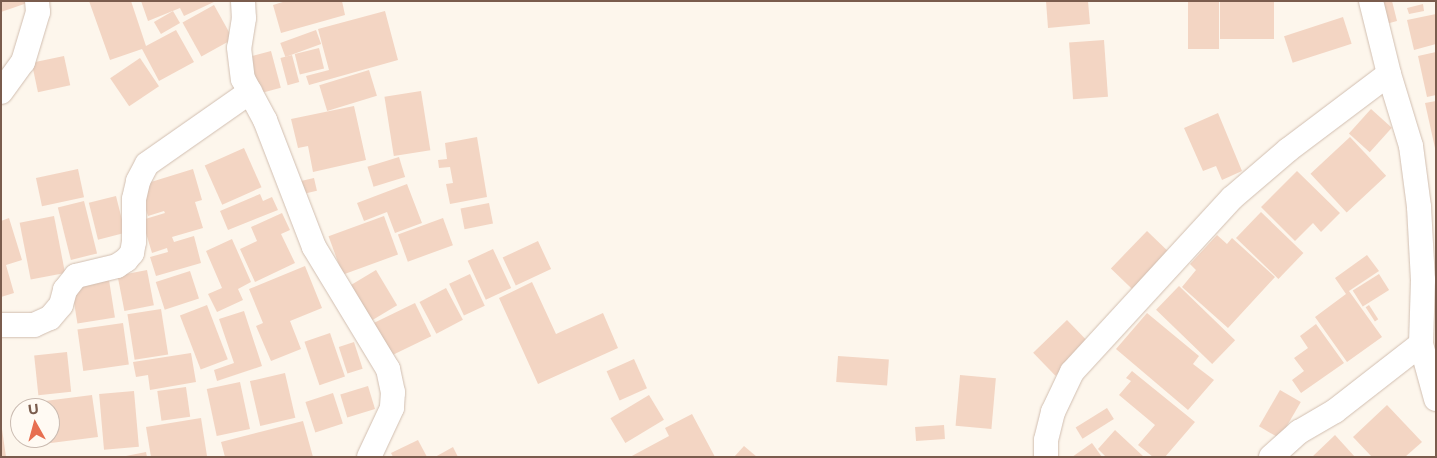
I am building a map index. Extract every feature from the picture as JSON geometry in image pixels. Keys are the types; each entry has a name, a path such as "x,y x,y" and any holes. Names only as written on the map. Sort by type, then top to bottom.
{"street":[{"path":"1,92 23,62 38,12 37,1"},
{"path":"243,1 244,18 239,48 243,79 265,120 314,246 388,369 392,392 392,408 369,457"},
{"path":"1371,1 1389,74 1411,146 1419,207 1423,280 1421,344 1436,398"},
{"path":"1046,457 1046,440 1053,412 1072,372 1232,198 1288,150 1389,74"},
{"path":"1,326 34,325 50,318 61,305 65,290 76,276 117,266 126,260 132,253 134,242 134,200 138,181 148,164 250,92"},
{"path":"1271,457 1299,432 1335,411 1421,344"}],"building":[{"path":"1,1 30,1 30,2 1,12"},
{"path":"89,1 131,1 146,46 176,30 194,62 159,81 142,49 110,60"},
{"path":"141,1 216,1 184,16 180,8 148,21"},
{"path":"286,1 342,1 345,15 281,33 273,5"},
{"path":"1046,1 1088,1 1090,24 1048,28"},
{"path":"1188,1 1219,1 1219,49 1188,49"},
{"path":"1220,1 1274,1 1274,39 1220,39"},
{"path":"1380,1 1392,1 1397,21 1386,24"},
{"path":"1423,4 1424,11 1409,14 1407,8"},
{"path":"214,5 233,39 201,57 183,22"},
{"path":"173,11 180,23 161,34 154,22"},
{"path":"385,11 398,60 309,85 306,76 329,70 318,29"},
{"path":"1436,14 1436,44 1414,50 1407,20"},
{"path":"1343,17 1352,44 1293,63 1284,36"},
{"path":"316,30 321,44 285,57 280,43"},
{"path":"1104,40 1108,97 1073,99 1069,42"},
{"path":"319,48 324,68 300,74 295,54"},
{"path":"271,51 281,88 255,95 245,58"},
{"path":"1436,52 1436,95 1427,97 1418,56"},
{"path":"292,55 299,82 288,85 280,58"},
{"path":"64,56 70,85 38,92 32,63"},
{"path":"140,58 159,86 129,106 110,78"},
{"path":"369,70 377,96 327,111 319,85"},
{"path":"421,91 430,150 394,156 384,97"},
{"path":"1436,101 1436,148 1435,148 1425,103"},
{"path":"354,106 366,160 313,172 308,146 298,148 291,119"},
{"path":"1371,109 1392,128 1370,152 1349,134"},
{"path":"1218,113 1242,171 1222,180 1216,166 1203,171 1184,128"},
{"path":"477,137 487,197 450,204 446,184 453,183 450,167 439,168 438,160 447,159 445,143"},
{"path":"1350,137 1386,176 1347,213 1311,174"},
{"path":"244,148 261,187 222,205 205,165"},
{"path":"399,157 405,177 374,187 367,167"},
{"path":"78,169 84,197 42,206 36,178"},
{"path":"193,169 202,200 195,202 203,228 172,237 174,242 194,236 201,263 156,276 150,257 168,252 167,248 152,253 142,220 165,213 164,211 148,216 138,186"},
{"path":"1297,171 1340,213 1321,232 1313,223 1295,241 1261,207"},
{"path":"314,178 317,191 297,195 295,182"},
{"path":"407,184 422,223 395,233 387,212 364,221 357,203"},
{"path":"260,194 263,201 272,197 278,210 228,230 220,211"},
{"path":"116,196 125,233 98,240 89,203"},
{"path":"84,201 97,253 71,260 58,208"},
{"path":"489,203 493,224 465,229 461,209"},
{"path":"1261,212 1303,253 1278,279 1236,238"},
{"path":"282,213 290,230 281,234 295,263 255,282 240,249 257,241 251,227"},
{"path":"54,216 65,273 31,280 20,223"},
{"path":"384,216 398,255 343,275 329,236"},
{"path":"9,218 22,260 6,265 14,293 1,297 1,221"},
{"path":"443,218 453,245 408,262 398,234"},
{"path":"1147,231 1172,255 1136,293 1111,268"},
{"path":"1217,235 1227,244 1232,238 1275,277 1228,328 1182,287 1196,270 1190,264"},
{"path":"232,239 251,282 238,289 243,300 217,312 208,294 222,288 206,251"},
{"path":"538,241 551,269 516,286 503,257"},
{"path":"493,249 511,288 486,300 468,261"},
{"path":"1367,255 1379,271 1349,291 1382,337 1347,362 1315,317 1346,294 1335,278"},
{"path":"305,266 322,308 290,321 301,349 271,361 256,326 263,323 249,289"},
{"path":"147,270 154,305 124,311 118,276"},
{"path":"376,270 397,305 367,323 346,288"},
{"path":"190,271 199,299 165,310 156,282"},
{"path":"470,274 485,306 464,315 449,284"},
{"path":"1379,274 1389,290 1363,307 1353,290"},
{"path":"109,280 115,318 77,323 71,286"},
{"path":"532,282 556,334 603,313 618,348 538,384 499,298"},
{"path":"1179,286 1235,340 1212,364 1156,310"},
{"path":"446,288 463,320 436,334 420,302"},
{"path":"415,303 431,336 389,357 373,324"},
{"path":"207,305 228,359 201,370 180,315"},
{"path":"1369,305 1378,319 1375,321 1366,307"},
{"path":"161,309 168,354 135,360 127,314"},
{"path":"244,311 262,366 217,381 214,370 234,363 219,319"},
{"path":"1147,313 1199,356 1193,364 1214,380 1188,410 1116,349"},
{"path":"1067,320 1089,343 1055,376 1033,353"},
{"path":"123,323 129,365 83,371 77,329"},
{"path":"1316,324 1344,363 1301,393 1292,380 1304,371 1294,358 1308,348 1300,336"},
{"path":"330,333 345,376 319,385 304,342"},
{"path":"354,342 363,369 347,374 339,347"},
{"path":"67,352 71,392 38,395 34,355"},
{"path":"191,353 196,382 150,390 148,375 136,377 133,362"},
{"path":"838,356 889,360 887,385 836,382"},
{"path":"634,359 647,388 620,400 607,371"},
{"path":"1132,371 1195,422 1165,457 1153,457 1138,445 1155,425 1119,395 1131,381 1126,378"},
{"path":"285,373 295,418 260,426 250,381"},
{"path":"960,375 996,378 991,429 956,426"},
{"path":"240,382 250,429 217,436 207,389"},
{"path":"368,386 375,409 347,417 340,394"},
{"path":"186,387 190,417 161,421 157,391"},
{"path":"1280,390 1301,402 1280,438 1259,426"},
{"path":"134,391 139,447 104,450 99,394"},
{"path":"333,393 343,423 315,432 305,402"},
{"path":"92,395 98,437 60,442 60,399"},
{"path":"649,395 664,420 625,443 610,418"},
{"path":"1387,405 1422,442 1405,457 1372,457 1353,437"},
{"path":"1107,408 1114,419 1083,439 1076,428"},
{"path":"692,414 715,457 630,457 669,436 665,428"},
{"path":"201,418 207,456 151,457 146,427"},
{"path":"303,421 313,457 225,457 221,442"},
{"path":"944,425 945,439 916,441 915,427"},
{"path":"2,429 6,457 1,457"},
{"path":"1115,430 1144,457 1106,457 1098,449"},
{"path":"1335,435 1355,457 1312,457"},
{"path":"418,440 427,457 393,457 391,453"},
{"path":"1092,443 1102,457 1072,457"},
{"path":"744,446 757,457 734,457"},
{"path":"453,447 458,457 435,457"},
{"path":"146,452 147,457 126,457 126,456"}]}
